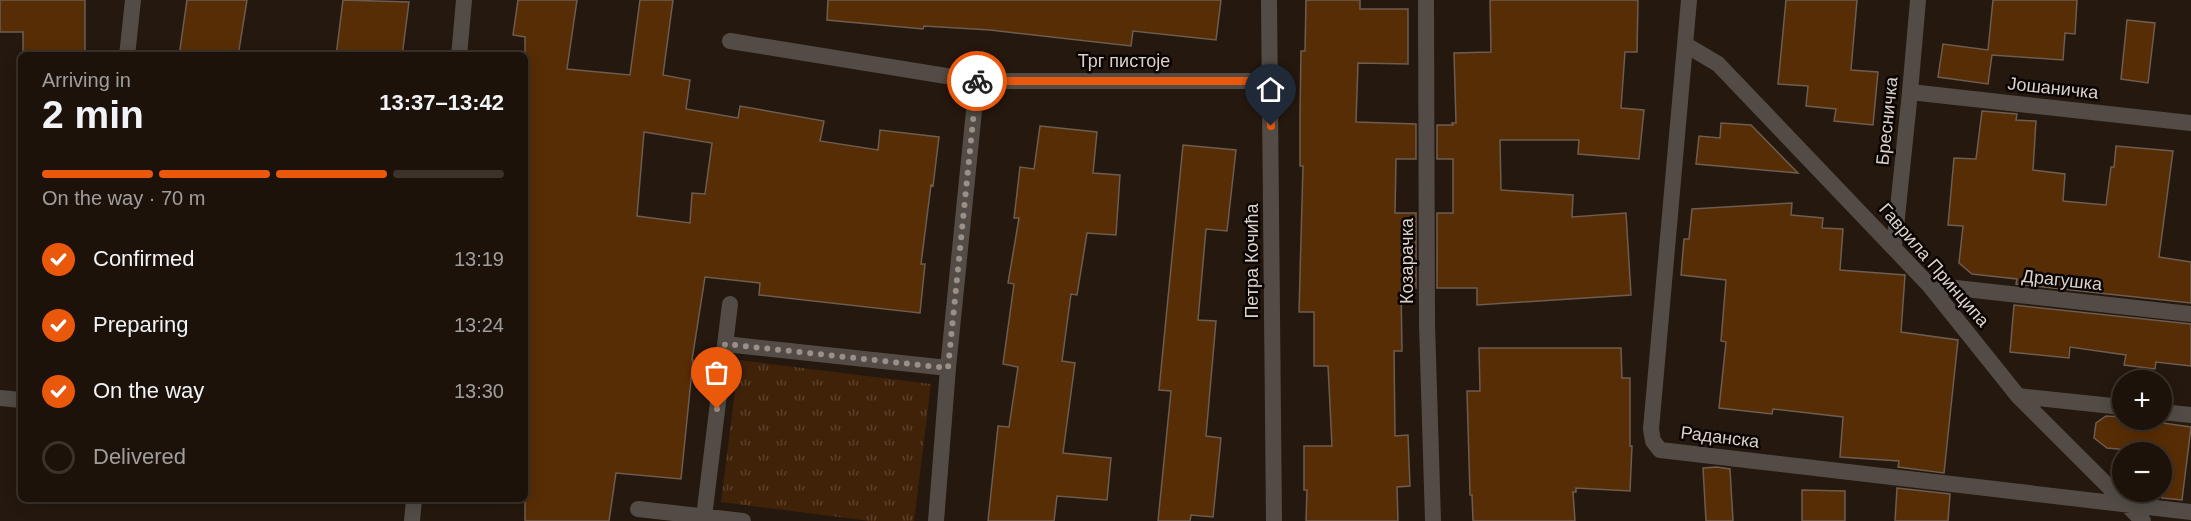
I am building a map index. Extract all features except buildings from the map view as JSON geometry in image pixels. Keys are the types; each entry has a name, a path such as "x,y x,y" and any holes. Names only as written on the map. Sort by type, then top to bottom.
{"street":[{"path":"128,52 134,0"},
{"path":"459,52 464,0"},
{"name":"Петра Кочића","path":"1269,0 1274,521"},
{"name":"Козарачка","path":"1426,0 1427,324 1433,521"},
{"name":"Раданска","path":"1689,0 1651,429 1653,441 1660,450 2191,512"},
{"name":"Бресничка","path":"1894,246 1918,0"},
{"name":"Трг пистоје","path":"730,41 977,81 1270,81"},
{"name":"Гаврила Принципа","path":"1686,45 1718,64 1894,246 1929,285 2018,396 2143,521"},
{"path":"936,521 948,368 977,81"},
{"name":"Јошаничка","path":"1910,92 2191,123"},
{"name":"Драгушка","path":"1929,285 2191,314"},
{"path":"704,517 730,304"},
{"path":"725,344 948,368"},
{"path":"2018,396 2112,406"},
{"path":"0,398 18,400"},
{"path":"2172,413 2191,415"},
{"path":"411,521 414,502"},
{"path":"638,509 742,521"}],"green space":[{"path":"739,360 931,384 914,521 870,521 721,502"}],"way so far":[{"path":"717,409 725,344 948,368 977,81"}],"route":[{"path":"977,81 1270,81 1271,126"}]}
